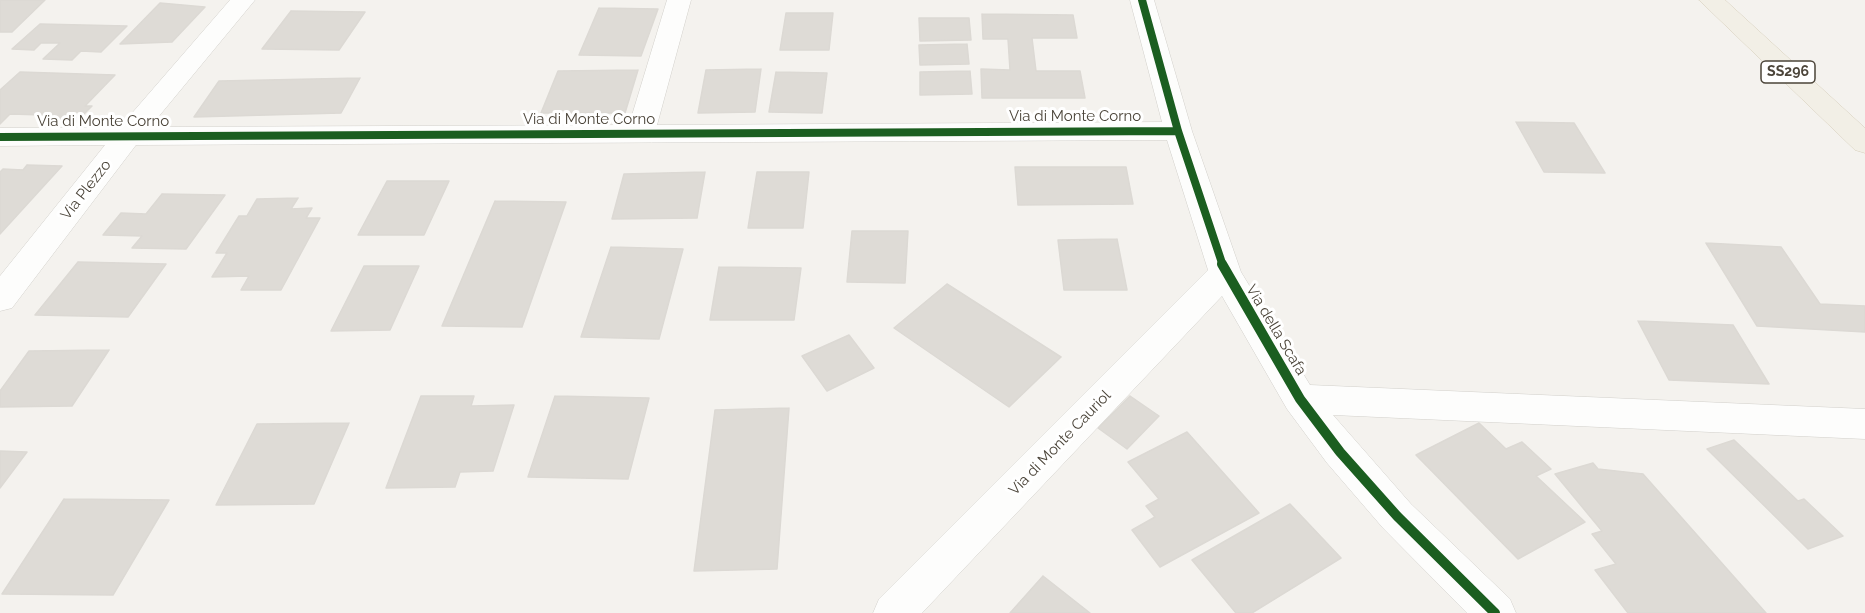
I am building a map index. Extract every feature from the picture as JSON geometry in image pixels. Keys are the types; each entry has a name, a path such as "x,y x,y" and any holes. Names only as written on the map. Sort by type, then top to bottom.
{"main road":[{"name":"SS296","path":"1711,0 1865,144"}],"street":[{"name":"Via Plezzo","path":"0,299 128,136 243,0"},
{"path":"641,134 679,0"},
{"name":"Via della Scafa","path":"1142,0 1178,131 1225,273 1300,399 1340,452 1397,516 1495,613"},
{"name":"Via di Monte Corno","path":"0,137 1178,131"},
{"name":"Via di Monte Cauriol","path":"894,613 1225,273"},
{"path":"1300,399 1865,424"}],"building":[{"path":"0,0 45,0 12,32 0,32"},
{"path":"160,3 205,7 172,42 120,44"},
{"path":"599,8 658,9 641,56 579,55"},
{"path":"291,11 365,12 339,50 262,49"},
{"path":"786,13 833,13 829,50 780,50"},
{"path":"982,14 1073,15 1077,38 1032,38 1036,71 1080,71 1085,98 982,98 981,69 1010,70 1008,39 983,39"},
{"path":"919,18 969,18 971,40 920,41"},
{"path":"40,24 127,26 101,52 81,51 72,60 43,59 60,43 41,43 34,50 12,49"},
{"path":"967,44 969,64 920,65 919,45"},
{"path":"761,69 755,112 698,113 706,70"},
{"path":"638,70 625,113 541,113 558,71"},
{"path":"970,71 972,94 920,95 920,72"},
{"path":"20,72 115,75 85,106 92,106 76,122 38,121 43,115 10,114 0,124 0,90"},
{"path":"776,72 827,73 822,113 769,112"},
{"path":"360,78 341,113 194,117 219,81"},
{"path":"1516,122 1574,123 1605,173 1544,172"},
{"path":"27,165 62,166 0,234 0,172 3,169 23,170"},
{"path":"1015,167 1126,167 1133,204 1018,205"},
{"path":"705,172 697,218 612,219 624,174"},
{"path":"757,172 809,172 803,228 748,228"},
{"path":"387,181 449,181 424,235 358,235"},
{"path":"162,194 225,195 186,249 132,248 142,236 103,235 121,213 146,214"},
{"path":"298,198 291,209 312,208 306,218 320,218 281,290 241,290 249,276 212,277 227,253 216,253 239,216 247,216 257,199"},
{"path":"495,201 566,202 522,327 442,326"},
{"path":"852,231 908,231 905,283 847,282"},
{"path":"1117,239 1127,290 1064,290 1058,240"},
{"path":"1706,243 1781,247 1820,304 1865,306 1865,332 1757,326"},
{"path":"611,247 683,249 659,339 581,337"},
{"path":"78,262 166,264 128,317 35,315"},
{"path":"364,266 419,266 390,330 331,331"},
{"path":"719,267 801,268 794,320 710,320"},
{"path":"947,284 1061,357 1009,407 894,328"},
{"path":"1638,321 1733,325 1769,384 1669,380"},
{"path":"849,335 874,368 827,391 802,356"},
{"path":"109,350 72,406 0,407 0,391 29,351"},
{"path":"421,396 474,396 471,406 514,405 493,471 460,472 455,487 386,488"},
{"path":"555,396 649,398 628,479 528,477"},
{"path":"1130,396 1159,416 1127,449 1098,428"},
{"path":"789,408 777,569 694,571 715,410"},
{"path":"349,423 314,504 216,505 257,424"},
{"path":"1479,423 1506,449 1522,442 1551,469 1536,476 1585,522 1518,559 1416,455"},
{"path":"1187,432 1259,513 1160,567 1132,530 1155,517 1146,506 1159,499 1128,462"},
{"path":"1734,440 1798,501 1804,499 1843,536 1808,549 1707,449"},
{"path":"0,451 27,452 0,488"},
{"path":"1593,463 1598,469 1643,474 1766,613 1628,613 1595,570 1616,564 1592,534 1602,531 1555,474"},
{"path":"64,499 169,500 113,595 2,594"},
{"path":"1290,504 1341,558 1252,613 1236,613 1192,560"},
{"path":"1043,576 1090,613 1010,613"}],"cycle path":[{"path":"1142,0 1178,131 1225,273 1300,399 1340,452 1397,516 1495,613"},
{"path":"0,137 1178,131"}]}
